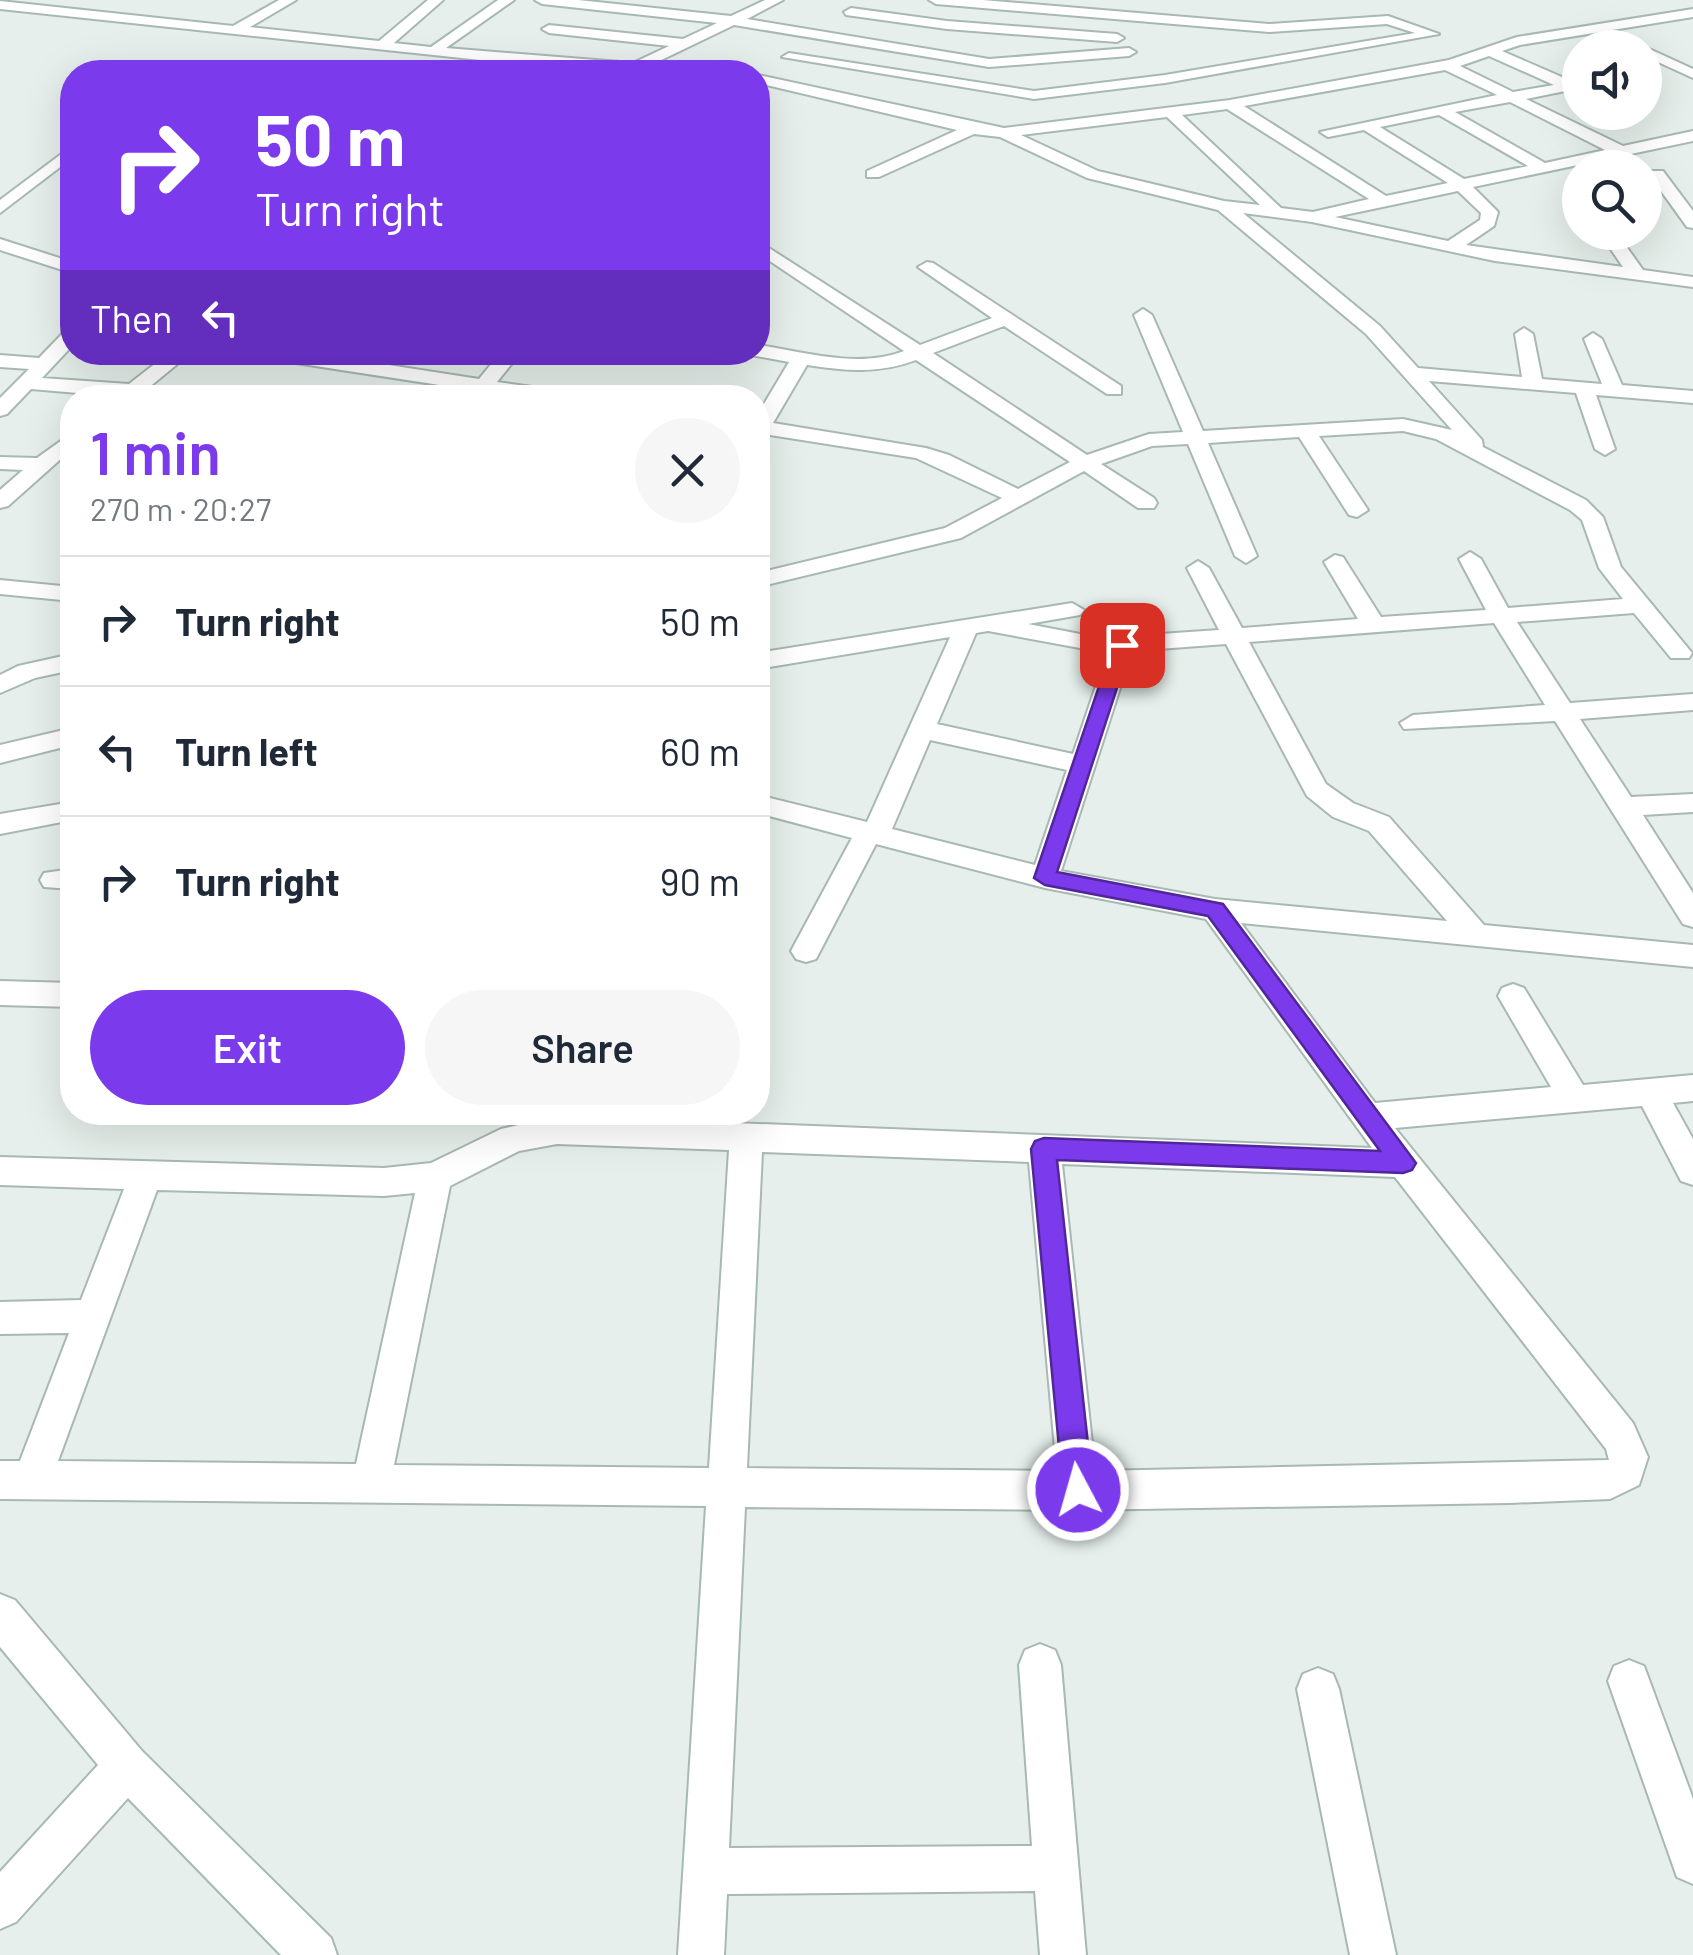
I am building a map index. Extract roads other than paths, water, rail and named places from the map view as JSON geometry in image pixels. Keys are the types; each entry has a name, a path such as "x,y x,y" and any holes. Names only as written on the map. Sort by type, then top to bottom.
{"street":[{"path":"238,29 289,0"},
{"path":"385,43 436,0"},
{"path":"436,49 506,0"},
{"path":"542,0 625,4 988,63 1127,45"},
{"path":"649,60 776,0"},
{"path":"770,72 817,34 871,0"},
{"path":"936,0 1280,28 1388,20 1448,40"},
{"path":"0,4 26,3 516,60"},
{"path":"536,39 580,3"},
{"path":"160,21 184,7"},
{"path":"851,12 1127,45 1165,79 1206,107"},
{"path":"770,81 972,129 1004,132 1230,104 1444,66 1547,36 1693,13"},
{"path":"1126,16 1127,45"},
{"path":"1601,28 1605,30"},
{"path":"549,29 684,43"},
{"path":"789,58 1034,94 1165,79 1432,34"},
{"path":"1547,36 1562,43"},
{"path":"1388,42 1512,96 1618,150"},
{"path":"1464,47 1562,81"},
{"path":"509,59 522,49"},
{"path":"1662,59 1693,74"},
{"path":"1662,69 1676,66"},
{"path":"1332,85 1390,120"},
{"path":"1328,132 1562,87"},
{"path":"1230,104 1380,199"},
{"path":"1440,110 1539,166"},
{"path":"1171,112 1275,212"},
{"path":"1368,125 1459,182 1486,207 1491,218 1450,247"},
{"path":"873,174 972,129"},
{"path":"1004,132 1092,175 1224,206 1312,216 1450,247 1693,282"},
{"path":"1625,150 1693,136"},
{"path":"0,208 60,161"},
{"path":"1312,216 1562,162"},
{"path":"1662,179 1687,206 1693,223"},
{"path":"0,182 31,184"},
{"path":"1224,206 1372,330 1485,456"},
{"path":"0,261 8,245 60,264"},
{"path":"1620,250 1638,276"},
{"path":"770,259 1146,503"},
{"path":"927,267 1114,390"},
{"path":"1144,315 1246,556"},
{"path":"770,352 865,367 887,364 1006,319"},
{"path":"1524,334 1533,384"},
{"path":"1593,338 1616,391"},
{"path":"0,410 60,348"},
{"path":"770,409 801,358"},
{"path":"0,361 46,364"},
{"path":"140,385 166,365"},
{"path":"377,365 484,385 501,365"},
{"path":"1415,374 1693,397"},
{"path":"28,383 60,387"},
{"path":"1584,388 1606,450"},
{"path":"770,577 953,533 1083,463 1149,440 1421,427 1485,456 1578,505 1592,517 1602,555 1680,653"},
{"path":"770,429 919,452 942,459 1018,498"},
{"path":"1305,430 1357,510"},
{"path":"0,501 60,449"},
{"path":"0,463 42,464"},
{"path":"1470,560 1501,616 1693,916"},
{"path":"1335,562 1374,626"},
{"path":"1198,568 1316,790 1343,810 1379,824 1476,935"},
{"path":"0,588 60,593"},
{"path":"978,625 1075,644 1122,645 1641,605"},
{"path":"770,659 1072,610"},
{"path":"806,952 873,832 921,730 978,625"},
{"path":"1045,878 1122,645"},
{"path":"0,685 27,672 60,665"},
{"path":"1413,723 1693,702"},
{"path":"921,730 1083,765"},
{"path":"0,754 60,740"},
{"path":"1624,808 1693,803"},
{"path":"770,807 1045,878 1215,910 1693,956"},
{"path":"0,824 60,813"},
{"path":"146,1176 94,1316 16,1481 1078,1490 1509,1484 1610,1480 1625,1472 1629,1457 1620,1436 1367,1117 1215,910"},
{"path":"0,993 60,994"},
{"path":"1513,996 1574,1098"},
{"path":"1367,1117 1693,1088"},
{"path":"1650,1092 1693,1171"},
{"path":"0,1171 384,1182 435,1178 513,1139 557,1130 1403,1163"},
{"path":"700,1955 746,1138"},
{"path":"1044,1149 1078,1490"},
{"path":"370,1484 435,1178"},
{"path":"0,1318 94,1316"},
{"path":"0,1615 127,1766 314,1955"},
{"path":"1040,1665 1063,1955"},
{"path":"1629,1680 1689,1840"},
{"path":"1318,1689 1373,1955"},
{"path":"0,1906 127,1766"},
{"path":"704,1872 1056,1868"}]}
